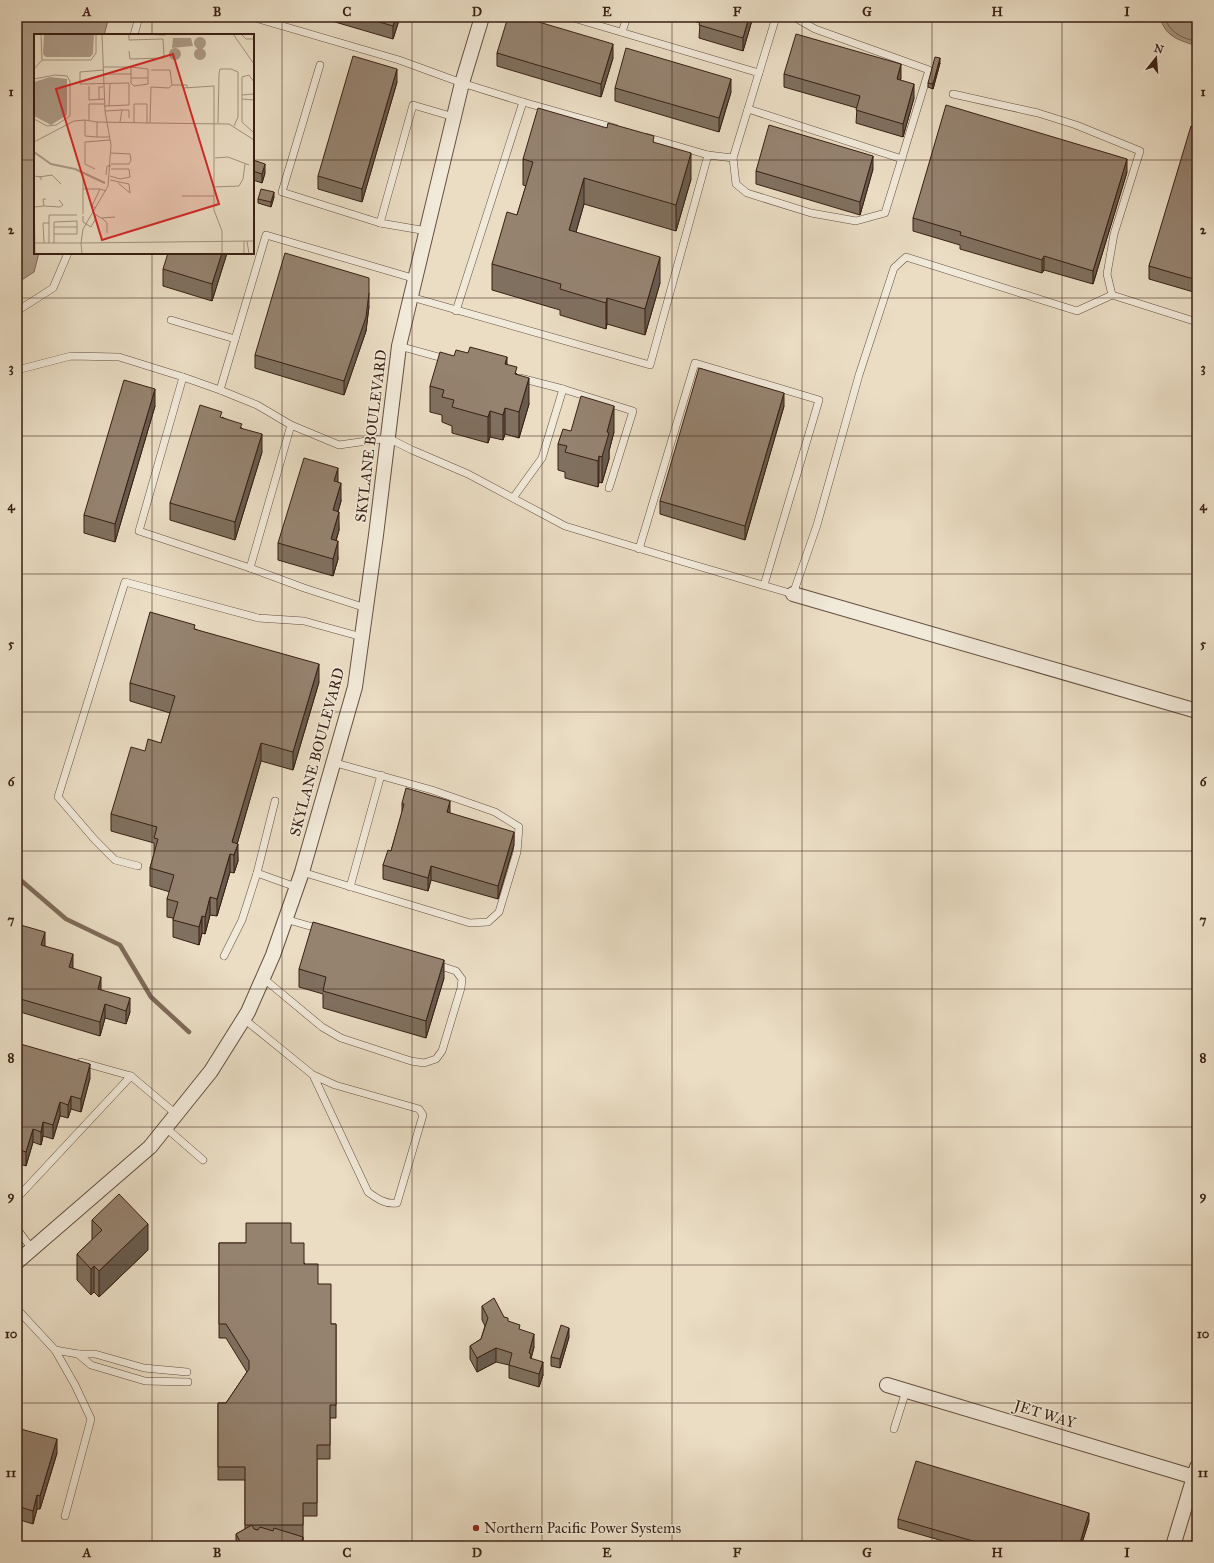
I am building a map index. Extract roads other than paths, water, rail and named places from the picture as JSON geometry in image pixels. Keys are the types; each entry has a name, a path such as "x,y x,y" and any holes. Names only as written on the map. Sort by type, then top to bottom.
{"street":[{"name":"SKYLANE BOULEVARD","path":"17,1262 150,1147 211,1071 244,1019 273,955 284,919 302,872 332,762 355,687 399,346 462,83 482,17"},
{"path":"793,594 1197,711"},
{"name":"JET WAY","path":"887,1385 1196,1472"},
{"path":"1173,1546 1196,1472"}],"lane":[{"path":"134,34 139,17"},
{"path":"252,17 399,60 462,83 619,130"},
{"path":"570,17 759,73"},
{"path":"622,32 627,17"},
{"path":"776,17 733,158 736,184 747,193 811,213 856,221 885,213 929,70 815,29 794,17"},
{"path":"320,65 282,192 380,223 427,231"},
{"path":"952,94 993,102 1063,121 1140,150 1114,234 1107,274 1112,295"},
{"path":"456,311 523,102"},
{"path":"380,223 412,105 454,117"},
{"path":"748,109 902,159"},
{"path":"641,136 708,155 733,158"},
{"path":"411,297 650,365 708,155"},
{"path":"220,390 266,235 416,279"},
{"path":"17,311 29,305 53,288 68,254"},
{"path":"17,370 71,356 119,357 220,390 256,405 292,425 339,445 388,438 468,474 565,526 793,594 818,525 859,375 894,268 906,257 1077,311 1112,295 1197,322"},
{"path":"172,320 235,338"},
{"path":"399,346 451,360"},
{"path":"639,549 695,362 819,400 764,585"},
{"path":"510,376 563,389 633,411 609,488"},
{"path":"183,377 139,531 366,608"},
{"path":"513,498 542,458 563,389"},
{"path":"250,568 292,425"},
{"path":"138,866 116,860 94,840 58,797 125,582 258,618 304,621 362,637"},
{"path":"302,872 470,923 488,922 499,912 517,852 519,827 495,812 432,790 332,762"},
{"path":"350,887 381,775"},
{"path":"224,956 242,920 257,873 275,801"},
{"path":"257,873 296,887"},
{"path":"284,919 329,932"},
{"path":"263,978 322,1027 341,1038 411,1062 424,1063 436,1059 442,1051 461,988 462,978 456,971 425,961"},
{"path":"244,1019 312,1075 335,1085 419,1109 423,1115 397,1203 379,1200 368,1192 312,1075"},
{"path":"70,1059 131,1076 176,1114"},
{"path":"17,1198 131,1076"},
{"path":"166,1127 203,1160"},
{"path":"17,1229 32,1249"},
{"path":"17,1309 55,1350 75,1385 91,1419 65,1516"},
{"path":"55,1350 78,1354 95,1354 144,1368 187,1372"},
{"path":"78,1354 91,1365 145,1381 188,1382"},
{"path":"894,1429 906,1391"}],"water":[{"path":"17,17 109,17 104,34 34,34 34,254 39,254 34,272 17,283"},
{"path":"1160,17 1197,17 1197,46 1174,37 1165,29"}],"waterway":[{"path":"17,877 66,919 120,945 151,997 189,1032"}],"place":[{"name":"Northern Pacific Power Systems","path":"476,1528"}]}
